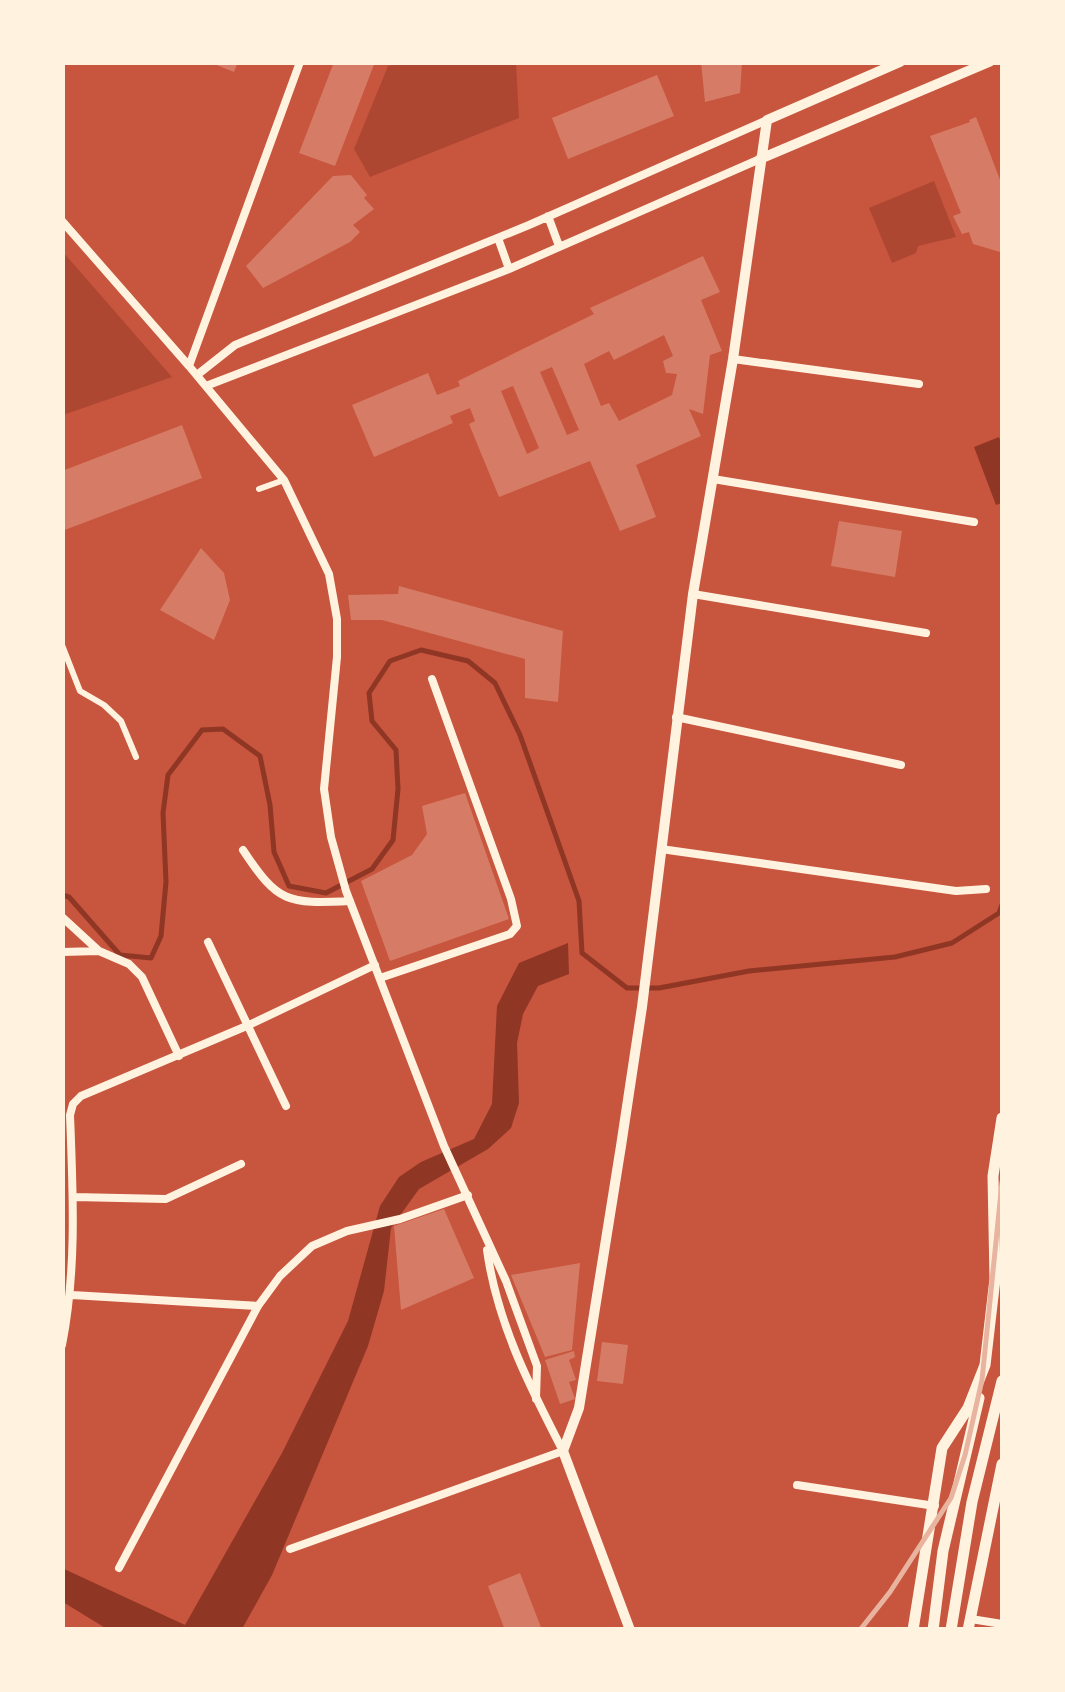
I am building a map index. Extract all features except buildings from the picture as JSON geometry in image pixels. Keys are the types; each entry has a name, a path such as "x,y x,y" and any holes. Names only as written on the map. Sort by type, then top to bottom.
{"main road":[{"path":"933,1630 943,1551 985,1364 995,1279 994,1166 1002,1118"},
{"path":"914,1630 942,1448 968,1408 985,1364"},
{"path":"952,1630 972,1502 1002,1381"},
{"path":"969,1624 1002,1464"}],"street":[{"path":"189,366 300,62"},
{"path":"197,375 235,345 498,238 900,62"},
{"path":"206,386 509,269 989,62"},
{"path":"290,1549 563,1451 579,1408 642,1007 693,594 767,120"},
{"path":"548,216 559,246"},
{"path":"62,222 284,480 329,574 337,619 324,788 331,837 346,891 444,1146 506,1281 537,1366 536,1399"},
{"path":"498,238 509,269"},
{"path":"732,358 920,384"},
{"path":"713,479 974,522"},
{"path":"259,488 284,480"},
{"path":"693,594 926,633"},
{"path":"62,645 80,691 120,720 136,758"},
{"path":"380,978 510,934 517,926 511,899 432,679"},
{"path":"676,718 901,765"},
{"path":"243,850 265,884 290,900 350,901"},
{"path":"661,850 956,891 986,890"},
{"path":"62,917 99,951 129,964 142,977 179,1056"},
{"path":"208,942 286,1106"},
{"path":"62,952 99,951"},
{"path":"62,1346 72,1295 73,1104 81,1096 249,1025 375,965"},
{"path":"74,1197 166,1200 241,1164"},
{"path":"119,1568 258,1306 280,1276 312,1246 368,1224 400,1219 466,1191"},
{"path":"486,1244 492,1284 524,1375 563,1451 630,1630"},
{"path":"72,1295 258,1306"},
{"path":"796,1485 935,1506"},
{"path":"969,1624 1002,1624"}],"shaded area":[{"path":"516,63 519,118 370,177 354,149 388,66"},
{"path":"934,181 956,237 918,246 916,253 892,263 869,208"},
{"path":"63,252 172,377 63,415"},
{"path":"999,437 1002,503 996,505 974,447"},
{"path":"568,943 569,974 538,986 523,1014 517,1043 519,1103 511,1128 488,1149 419,1189 391,1228 384,1291 368,1346 272,1575 242,1629 107,1629 63,1602 62,1568 185,1625 282,1453 348,1321 380,1206 399,1177 421,1162 474,1139 492,1104 497,1006 519,963"}],"waterway":[{"path":"62,895 69,897 120,955 151,958 161,936 166,882 163,813 168,775 202,730 223,729 260,756 274,852 289,886 326,893 372,869 393,840 398,789 396,750 372,721 369,693 390,661 421,650 468,661 495,683 520,735 579,901 582,953 627,988 659,988 749,971 895,957 952,943 999,913 1002,905"}],"railway":[{"path":"860,1630 890,1592 951,1498 965,1455 982,1380 1002,1182"}]}
